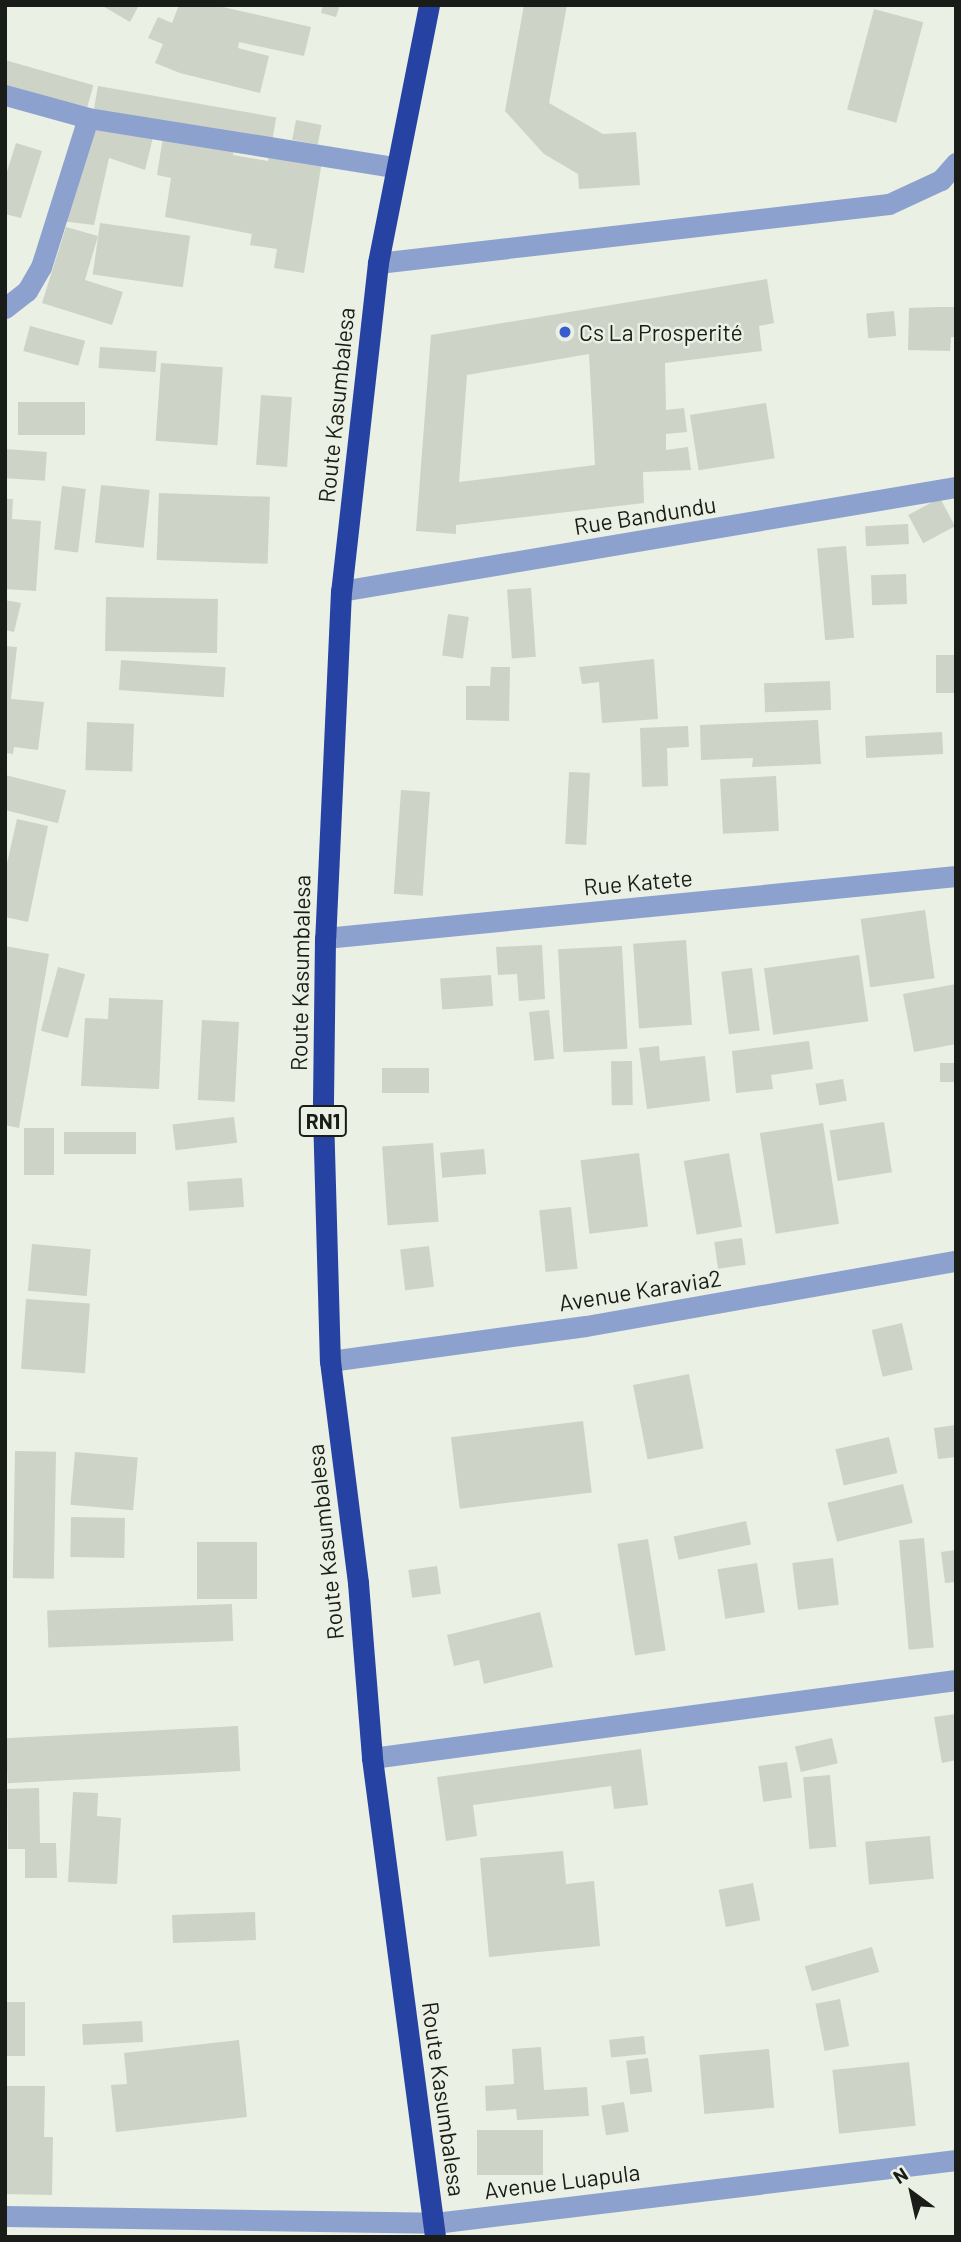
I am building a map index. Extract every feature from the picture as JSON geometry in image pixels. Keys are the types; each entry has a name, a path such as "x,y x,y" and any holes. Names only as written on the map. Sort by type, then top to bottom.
{"highway":[{"name":"Route Kasumbalesa","path":"429,5 394,167 378,263 341,591 325,938 323,1114 330,1361 358,1583 372,1758 435,2230"}],"street":[{"path":"5,95 89,118 394,167"},
{"path":"5,308 27,292 41,267 89,118"},
{"path":"378,263 889,204 941,180 956,163"},
{"name":"Rue Bandundu","path":"341,591 956,487"},
{"name":"Rue Katete","path":"325,938 956,876"},
{"name":"Avenue Karavia2","path":"330,1361 586,1326 956,1261"},
{"path":"372,1758 956,1681"},
{"name":"Avenue Luapula","path":"5,2216 435,2230 956,2160"}],"building":[{"path":"101,5 139,5 130,22"},
{"path":"179,5 214,5 311,27 304,56 239,42 238,48 269,56 260,93 180,73 155,63 163,44 148,38 158,17 172,23"},
{"path":"323,5 340,5 336,17 321,13"},
{"path":"524,5 567,5 549,103 603,134 636,132 640,185 579,189 578,174 544,154 505,111"},
{"path":"874,9 923,22 896,123 847,109"},
{"path":"5,60 93,85 85,114 5,91"},
{"path":"98,86 276,117 272,143 93,112"},
{"path":"296,120 322,125 318,145 292,140"},
{"path":"89,125 153,137 145,170 109,158 94,225 61,221"},
{"path":"163,137 234,148 233,155 268,161 269,153 322,161 304,273 274,268 277,249 250,245 252,234 165,217 171,178 157,175"},
{"path":"16,143 42,151 21,218 5,214 5,178"},
{"path":"100,223 190,236 183,287 93,274"},
{"path":"66,227 98,236 85,280 123,292 112,325 42,303"},
{"path":"767,279 774,323 759,326 762,351 665,363 666,410 684,408 687,432 666,434 666,450 688,447 691,470 643,472 644,503 456,525 456,534 416,531 431,335","holes":["589,354 595,465 459,482 467,375"]},
{"path":"956,307 956,337 951,337 950,351 908,350 909,308"},
{"path":"894,311 896,336 868,338 866,313"},
{"path":"30,326 85,341 78,366 23,351"},
{"path":"100,347 157,351 155,372 99,368"},
{"path":"161,363 223,367 217,445 156,441"},
{"path":"261,395 292,397 287,467 256,465"},
{"path":"18,402 85,402 85,435 18,435"},
{"path":"766,403 775,458 699,470 690,415"},
{"path":"5,449 47,452 45,481 5,478"},
{"path":"101,485 150,490 144,548 95,543"},
{"path":"62,486 86,489 78,552 54,550"},
{"path":"159,493 270,497 268,564 157,560"},
{"path":"940,498 955,526 923,543 908,515"},
{"path":"5,499 13,499 12,519 41,521 36,591 5,589"},
{"path":"908,524 909,544 866,546 865,526"},
{"path":"846,546 854,638 825,640 817,549"},
{"path":"906,574 907,604 872,605 871,575"},
{"path":"531,588 536,657 512,659 507,590"},
{"path":"106,597 218,599 217,653 105,651"},
{"path":"5,600 21,603 14,632 5,630"},
{"path":"448,614 469,617 463,659 442,656"},
{"path":"5,646 17,647 11,699 44,702 38,750 14,747 13,754 5,753"},
{"path":"936,655 956,655 956,693 936,693"},
{"path":"654,659 658,719 602,723 599,682 582,684 579,667"},
{"path":"121,660 226,667 224,697 119,690"},
{"path":"491,667 510,667 509,721 466,720 466,686 490,686"},
{"path":"830,681 831,710 765,712 764,683"},
{"path":"818,720 821,764 752,767 753,758 701,760 700,725"},
{"path":"87,722 134,724 132,772 85,770"},
{"path":"688,726 689,747 667,748 668,786 642,787 640,728"},
{"path":"942,732 943,754 866,758 865,736"},
{"path":"569,772 590,773 586,845 565,844"},
{"path":"5,775 66,790 58,823 5,810"},
{"path":"776,776 779,831 723,834 720,779"},
{"path":"401,790 430,792 423,896 394,894"},
{"path":"17,819 48,826 28,922 5,917 5,872"},
{"path":"925,910 935,978 870,987 861,919"},
{"path":"686,940 692,1025 639,1028 633,944"},
{"path":"542,945 545,999 519,1001 517,974 498,975 496,947"},
{"path":"5,946 49,954 19,1128 5,1125"},
{"path":"622,946 627,1049 563,1052 558,949"},
{"path":"859,955 868,1021 773,1035 764,968"},
{"path":"58,967 85,974 68,1038 41,1031"},
{"path":"752,968 760,1031 729,1034 721,972"},
{"path":"491,975 493,1006 442,1009 440,979"},
{"path":"956,984 956,1044 914,1052 903,994"},
{"path":"109,998 163,1000 159,1089 81,1086 85,1018 108,1019"},
{"path":"549,1010 554,1059 534,1061 529,1012"},
{"path":"202,1020 239,1022 235,1102 198,1100"},
{"path":"809,1041 813,1069 771,1075 773,1089 736,1093 732,1051"},
{"path":"659,1046 660,1061 705,1056 710,1101 647,1109 639,1048"},
{"path":"611,1061 632,1061 633,1105 612,1105"},
{"path":"940,1063 956,1063 956,1082 940,1082"},
{"path":"382,1068 429,1068 429,1093 382,1093"},
{"path":"843,1079 847,1101 819,1106 815,1084"},
{"path":"234,1117 237,1143 176,1150 172,1125"},
{"path":"884,1122 892,1172 838,1181 830,1131"},
{"path":"823,1123 839,1224 776,1234 760,1133"},
{"path":"24,1128 54,1128 54,1175 24,1175"},
{"path":"64,1132 136,1132 136,1154 64,1154"},
{"path":"433,1143 439,1222 388,1225 382,1147"},
{"path":"484,1149 486,1174 442,1178 440,1153"},
{"path":"639,1153 648,1226 589,1234 580,1160"},
{"path":"729,1153 742,1227 697,1235 684,1161"},
{"path":"242,1178 244,1207 189,1211 187,1182"},
{"path":"571,1207 577,1269 546,1272 539,1210"},
{"path":"742,1238 746,1265 718,1269 714,1242"},
{"path":"32,1244 91,1249 87,1296 28,1291"},
{"path":"429,1246 434,1287 405,1290 400,1250"},
{"path":"26,1299 90,1303 85,1373 21,1369"},
{"path":"902,1323 913,1370 883,1377 872,1330"},
{"path":"689,1374 704,1449 648,1459 633,1385"},
{"path":"583,1421 592,1492 460,1509 451,1437"},
{"path":"956,1425 956,1457 938,1459 934,1428"},
{"path":"889,1437 897,1473 844,1485 835,1449"},
{"path":"15,1451 56,1452 54,1579 13,1578"},
{"path":"75,1452 138,1457 133,1510 70,1505"},
{"path":"903,1484 913,1523 837,1542 827,1503"},
{"path":"71,1517 125,1518 124,1558 70,1557"},
{"path":"746,1521 751,1544 679,1560 674,1536"},
{"path":"924,1538 934,1648 909,1650 899,1540"},
{"path":"648,1539 666,1651 635,1655 617,1544"},
{"path":"197,1542 257,1542 257,1599 197,1599"},
{"path":"956,1550 956,1582 945,1583 941,1552"},
{"path":"833,1558 839,1605 798,1610 792,1563"},
{"path":"757,1563 765,1612 725,1619 717,1569"},
{"path":"437,1566 441,1594 412,1598 408,1570"},
{"path":"232,1604 233,1641 48,1647 47,1610"},
{"path":"540,1612 553,1667 484,1684 479,1660 454,1666 447,1635"},
{"path":"956,1714 956,1760 942,1763 934,1717"},
{"path":"238,1726 240,1771 8,1783 5,1738"},
{"path":"832,1738 838,1763 801,1772 795,1747"},
{"path":"641,1749 648,1805 614,1809 611,1786 473,1805 477,1836 446,1841 437,1777"},
{"path":"787,1762 792,1798 763,1802 758,1766"},
{"path":"830,1775 836,1847 809,1849 803,1777"},
{"path":"39,1788 40,1843 56,1843 57,1878 25,1878 25,1849 8,1849 7,1789"},
{"path":"73,1792 98,1793 97,1816 121,1818 117,1884 68,1882"},
{"path":"930,1836 934,1879 869,1885 865,1842"},
{"path":"563,1851 566,1884 594,1881 600,1946 489,1957 480,1858"},
{"path":"753,1883 760,1920 726,1927 719,1890"},
{"path":"255,1912 256,1940 173,1943 172,1915"},
{"path":"872,1947 879,1972 812,1991 805,1966"},
{"path":"840,1999 849,2046 825,2051 815,2004"},
{"path":"5,2002 25,2002 25,2056 5,2056"},
{"path":"142,2021 143,2042 83,2045 82,2024"},
{"path":"644,2036 646,2054 611,2058 609,2040"},
{"path":"239,2040 247,2117 116,2132 111,2085 127,2084 124,2053"},
{"path":"541,2047 544,2090 587,2087 589,2116 517,2120 516,2109 486,2111 485,2086 514,2084 512,2049"},
{"path":"769,2049 774,2108 704,2114 699,2055"},
{"path":"648,2058 652,2092 630,2094 626,2061"},
{"path":"909,2062 916,2126 839,2134 832,2070"},
{"path":"5,2086 45,2086 44,2137 53,2137 52,2195 5,2194"},
{"path":"624,2102 629,2132 606,2135 601,2106"},
{"path":"477,2130 543,2130 543,2175 477,2175"}],"place":[{"name":"Cs La Prosperité","path":"565,332"}]}
